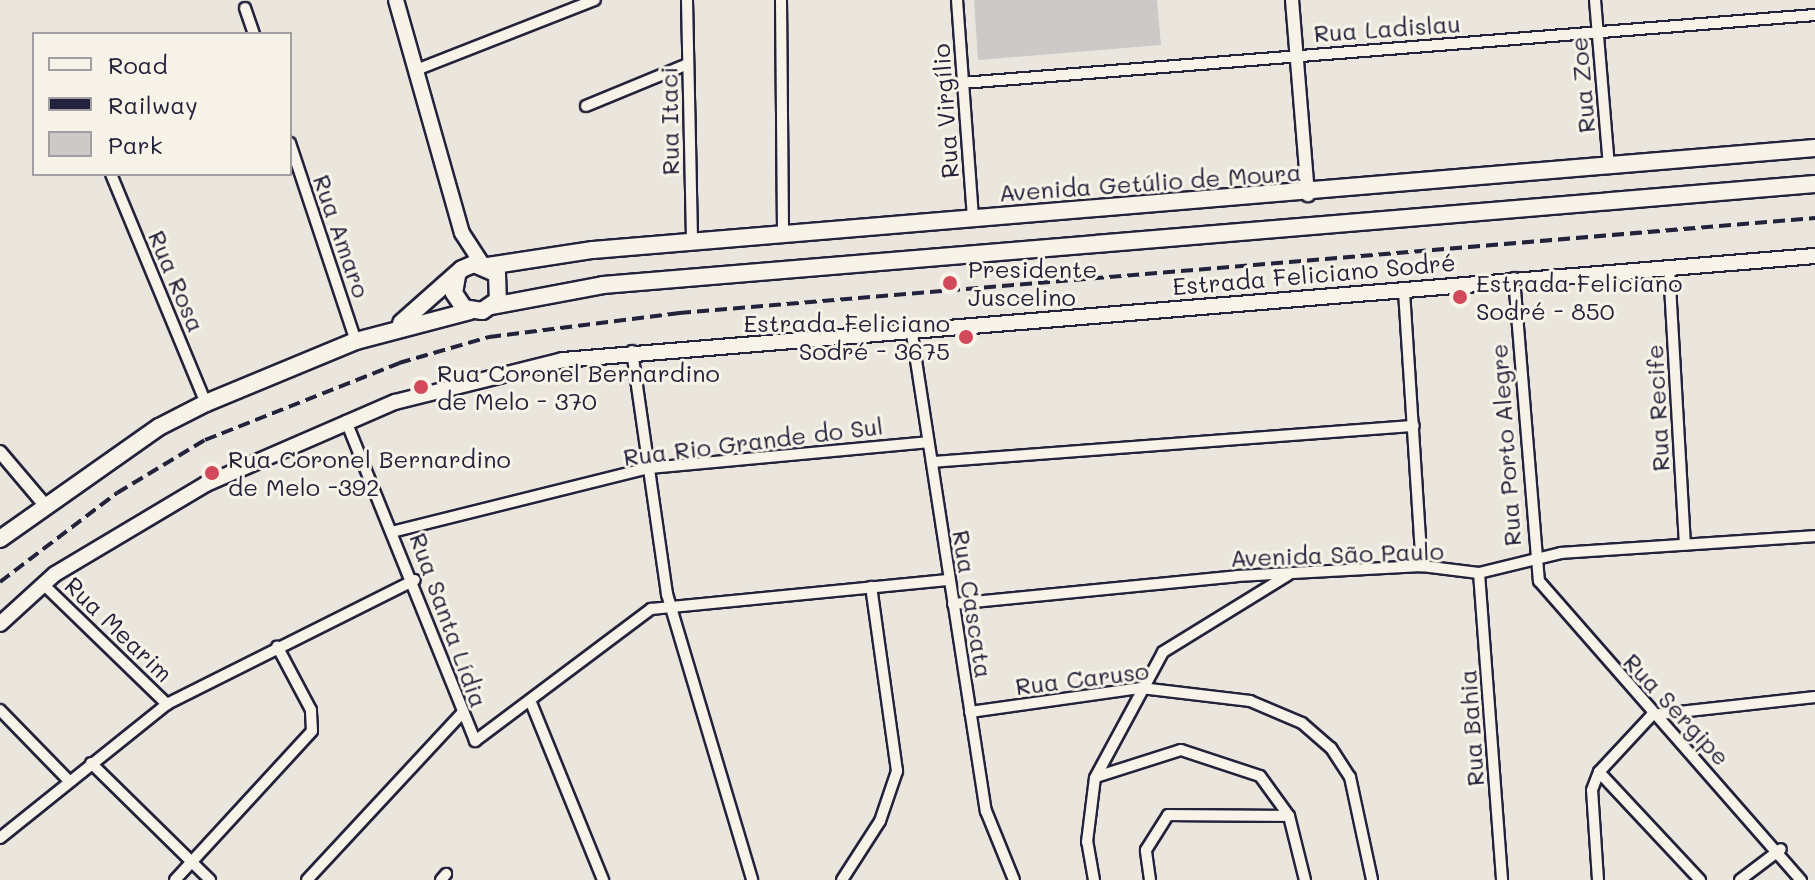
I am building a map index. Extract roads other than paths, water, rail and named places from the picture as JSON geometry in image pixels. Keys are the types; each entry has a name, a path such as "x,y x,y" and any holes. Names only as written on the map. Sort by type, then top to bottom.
{"main road":[{"path":"396,0 462,233 501,285 492,306"},
{"name":"Avenida Getúlio de Moura","path":"485,265 692,241 1308,195 1815,150"},
{"path":"1740,189 1815,175"},
{"path":"0,539 44,504 206,403 356,341 492,306 617,283 1815,184"},
{"path":"462,233 455,297 470,311"},
{"name":"Estrada Feliciano Sodré","path":"0,624 43,584 142,517 346,421 484,378 632,351 1815,256"},
{"path":"394,329 458,274 485,265"}],"street":[{"path":"416,70 595,0"},
{"name":"Rua Itaci","path":"687,0 692,241"},
{"path":"781,0 783,234"},
{"name":"Rua Virgílio","path":"957,0 973,219"},
{"path":"1292,0 1308,195"},
{"name":"Rua Zoe","path":"1595,0 1609,166"},
{"path":"245,8 253,32"},
{"name":"Rua Ladislau","path":"962,83 1815,15"},
{"path":"586,106 688,64"},
{"name":"Rua Amaro","path":"292,149 356,341"},
{"name":"Rua Rosa","path":"112,176 206,403"},
{"name":"Rua Recife","path":"1669,268 1685,545"},
{"name":"Rua Porto Alegre","path":"1514,278 1532,561"},
{"path":"1404,291 1422,566"},
{"name":"Rua Cascata","path":"911,328 986,811 1014,880"},
{"path":"632,351 671,604 752,880"},
{"name":"Rua Santa Lídia","path":"346,421 396,531 462,713 477,742 532,705"},
{"path":"932,462 1414,426"},
{"name":"Rua Rio Grande do Sul","path":"396,531 649,468 928,442"},
{"path":"0,452 44,504"},
{"name":"Avenida São Paulo","path":"953,604 1289,574 1422,566 1479,573 1532,561 1685,545 1815,536"},
{"name":"Rua Sergipe","path":"1532,561 1547,596 1652,715 1781,849 1801,880"},
{"name":"Rua Bahia","path":"1479,573 1502,880"},
{"path":"1094,880 1087,842 1095,778 1141,688 1178,640 1289,574"},
{"path":"0,838 68,780 167,704 277,646 415,580"},
{"path":"603,880 532,705 644,613 671,604 948,580"},
{"name":"Rua Mearim","path":"43,584 167,704"},
{"path":"842,880 880,821 897,771 871,587"},
{"path":"175,880 312,731 311,710 277,646"},
{"name":"Rua Caruso","path":"970,712 1141,688 1250,701 1302,723 1350,777 1372,880"},
{"path":"1598,880 1591,811 1599,772 1652,715 1815,697"},
{"path":"0,710 68,780"},
{"path":"307,880 462,713"},
{"path":"1095,778 1163,751 1199,753 1260,776 1289,816 1305,880"},
{"path":"91,763 210,880"},
{"path":"1599,772 1700,880"},
{"path":"1150,880 1146,850 1168,815 1289,816"},
{"path":"1740,880 1781,849"}],"railway":[{"path":"0,582 117,493 205,440 399,363 489,337 679,313 1815,218"}],"place":[{"name":"Presidente Juscelino","path":"950,283"},
{"name":"Estrada Feliciano Sodré - 850","path":"1460,297"},
{"name":"Estrada Feliciano Sodré - 3675","path":"966,337"},
{"name":"Rua Coronel Bernardino de Melo - 370","path":"421,387"},
{"name":"Rua Coronel Bernardino de Melo -392","path":"212,473"}]}
